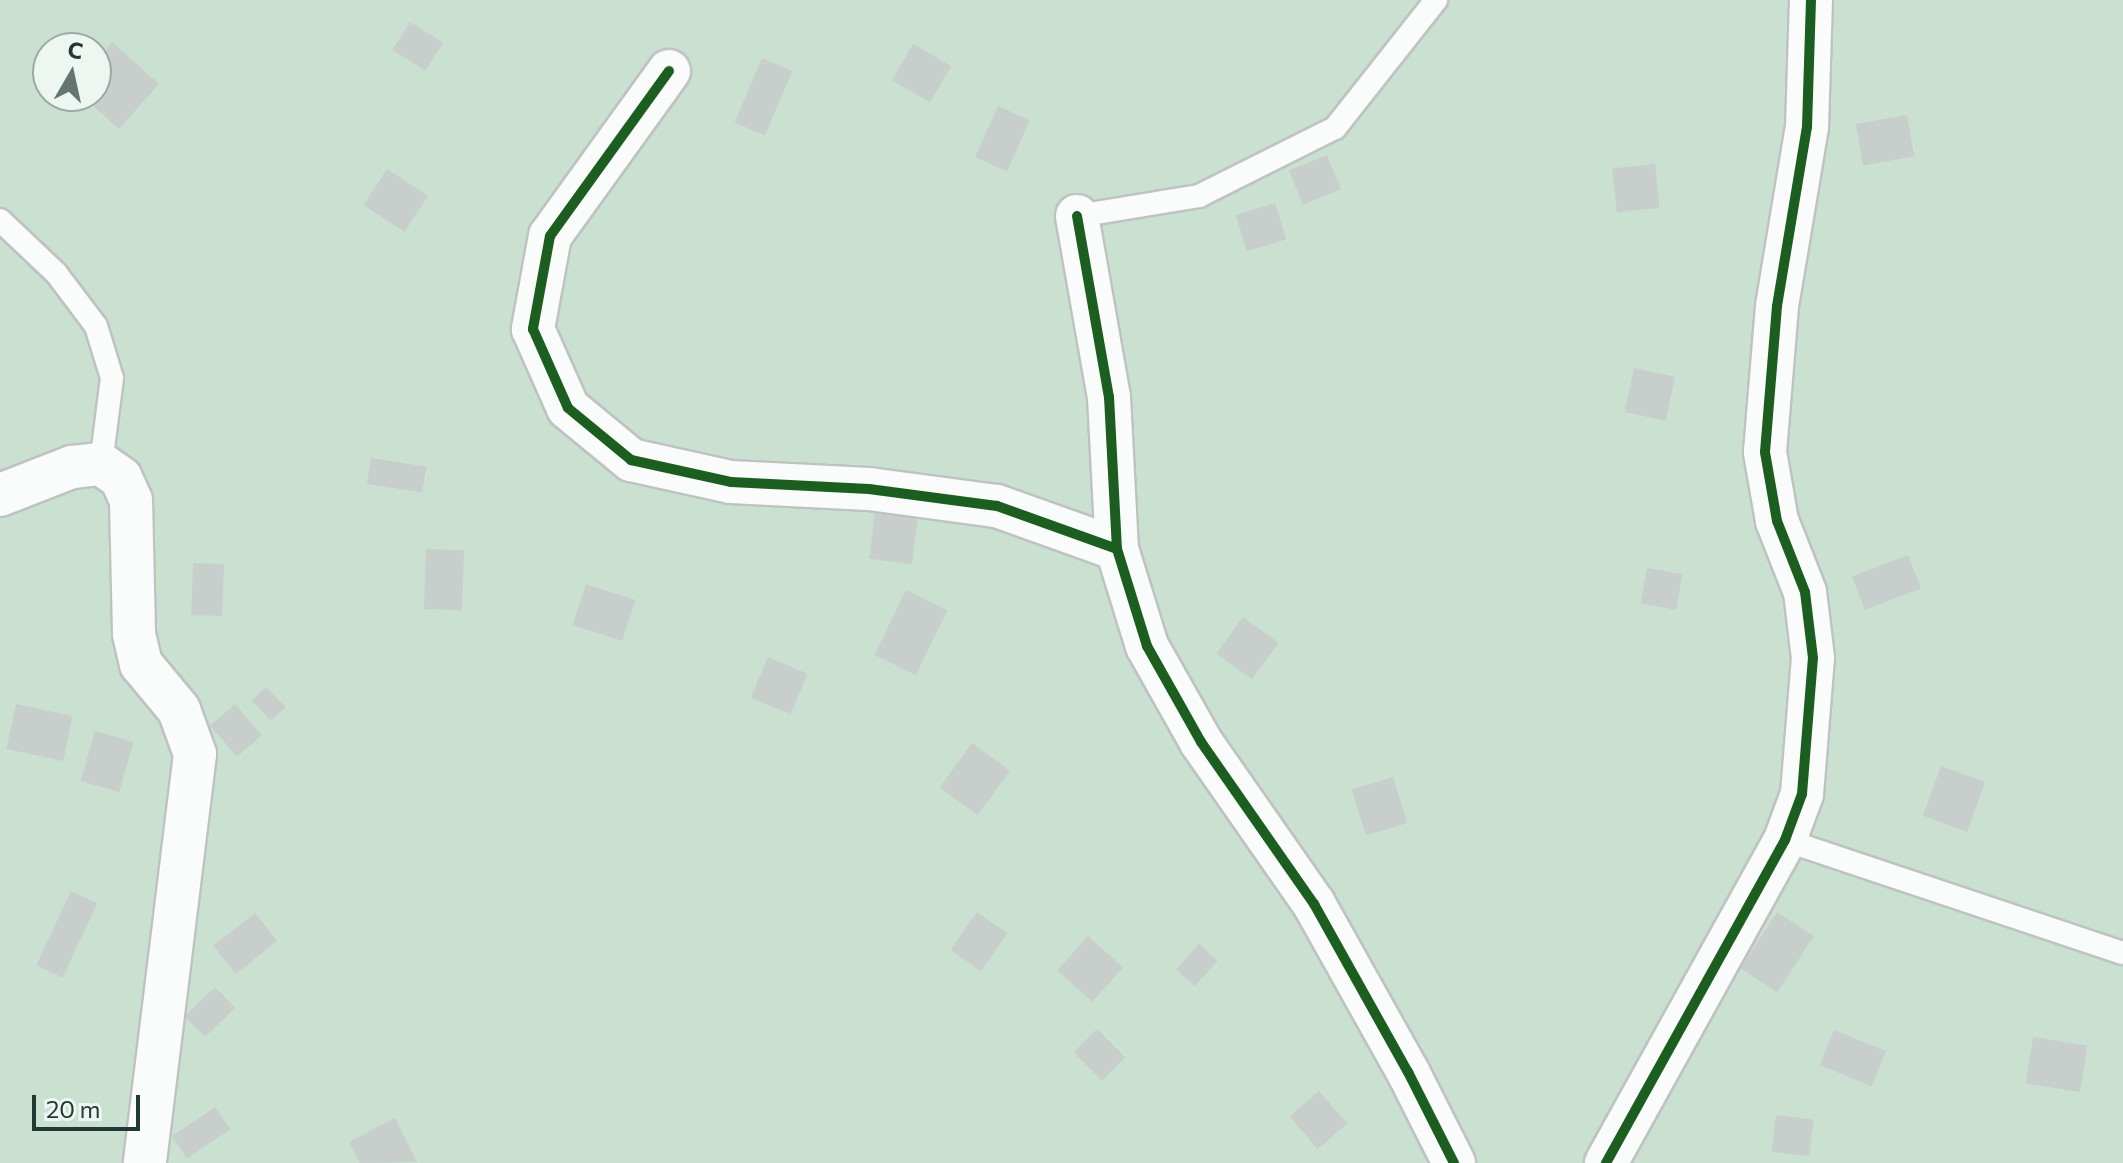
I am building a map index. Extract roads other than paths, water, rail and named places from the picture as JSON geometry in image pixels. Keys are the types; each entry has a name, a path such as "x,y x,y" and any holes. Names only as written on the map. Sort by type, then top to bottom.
{"street":[{"path":"1606,1163 1785,840 1802,794 1813,658 1805,592 1777,521 1765,452 1777,306 1807,127 1811,0"},
{"path":"669,71 550,236 533,329 568,408 631,460 731,482 869,489 997,506 1117,549"},
{"path":"1077,216 1109,397 1117,549 1147,646 1201,742 1314,904 1408,1072 1454,1163"},
{"path":"0,495 72,467 101,464 121,478 131,500 134,634 141,664 179,710 195,754 145,1163"}],"lane":[{"path":"1077,216 1199,196 1335,128 1436,0"},
{"path":"0,220 56,273 96,326 112,378 101,464"},
{"path":"1785,840 2123,953"}]}
